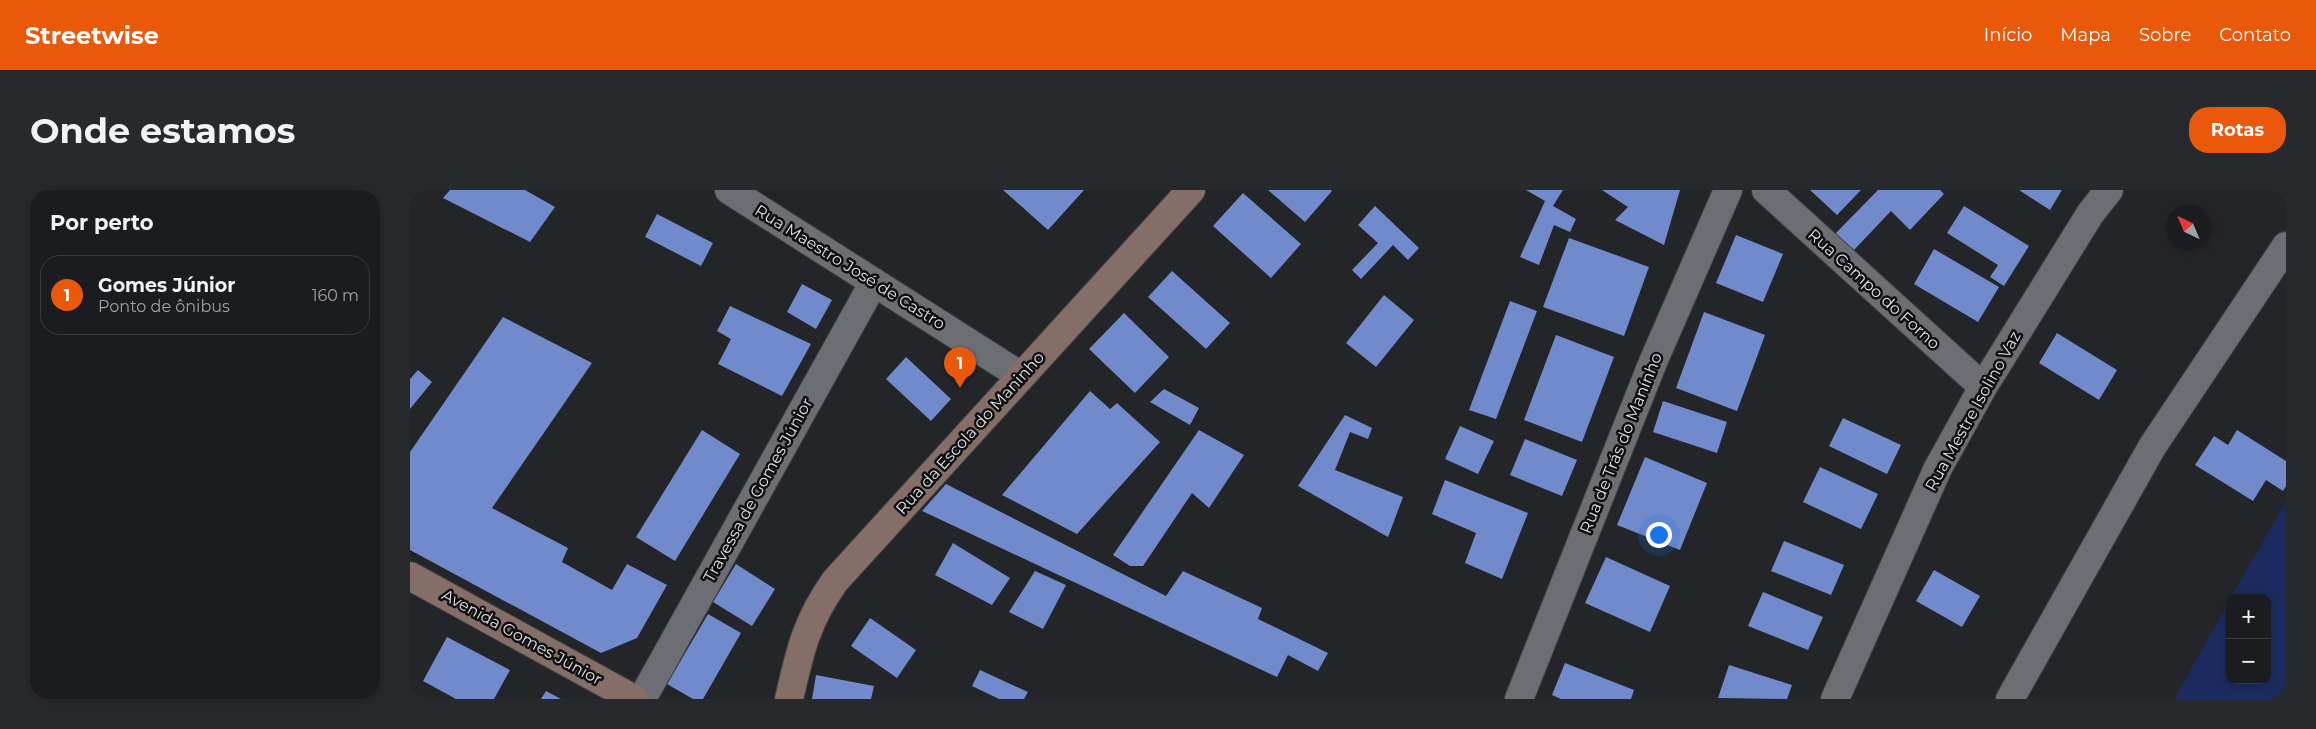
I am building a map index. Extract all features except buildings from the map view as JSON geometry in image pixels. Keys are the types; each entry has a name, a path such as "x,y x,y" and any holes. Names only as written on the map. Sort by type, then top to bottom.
{"main road":[{"name":"Rua da Escola do Maninho","path":"789,699 804,636 822,600 850,564 1191,190"},
{"name":"Avenida Gomes Júnior","path":"410,576 634,699"}],"street":[{"name":"Rua Maestro José de Castro","path":"729,190 1021,376"},
{"name":"Rua de Trás do Manínho","path":"1518,699 1652,362 1728,190"},
{"name":"Rua Campo do Forno","path":"1766,190 1983,388"},
{"name":"Rua Mestre Isolino Vaz","path":"1835,699 1938,468 1983,388 2090,214 2109,190"},
{"path":"2010,699 2152,447 2286,246"},
{"name":"Travessa de Gomes Júnior","path":"642,699 874,282"}],"shaded area":[{"path":"2286,501 2286,699 2174,699 2226,607 2226,684 2271,684 2271,594 2233,594"}],"place":[{"name":"Gomes Júnior","path":"960,388"}]}
